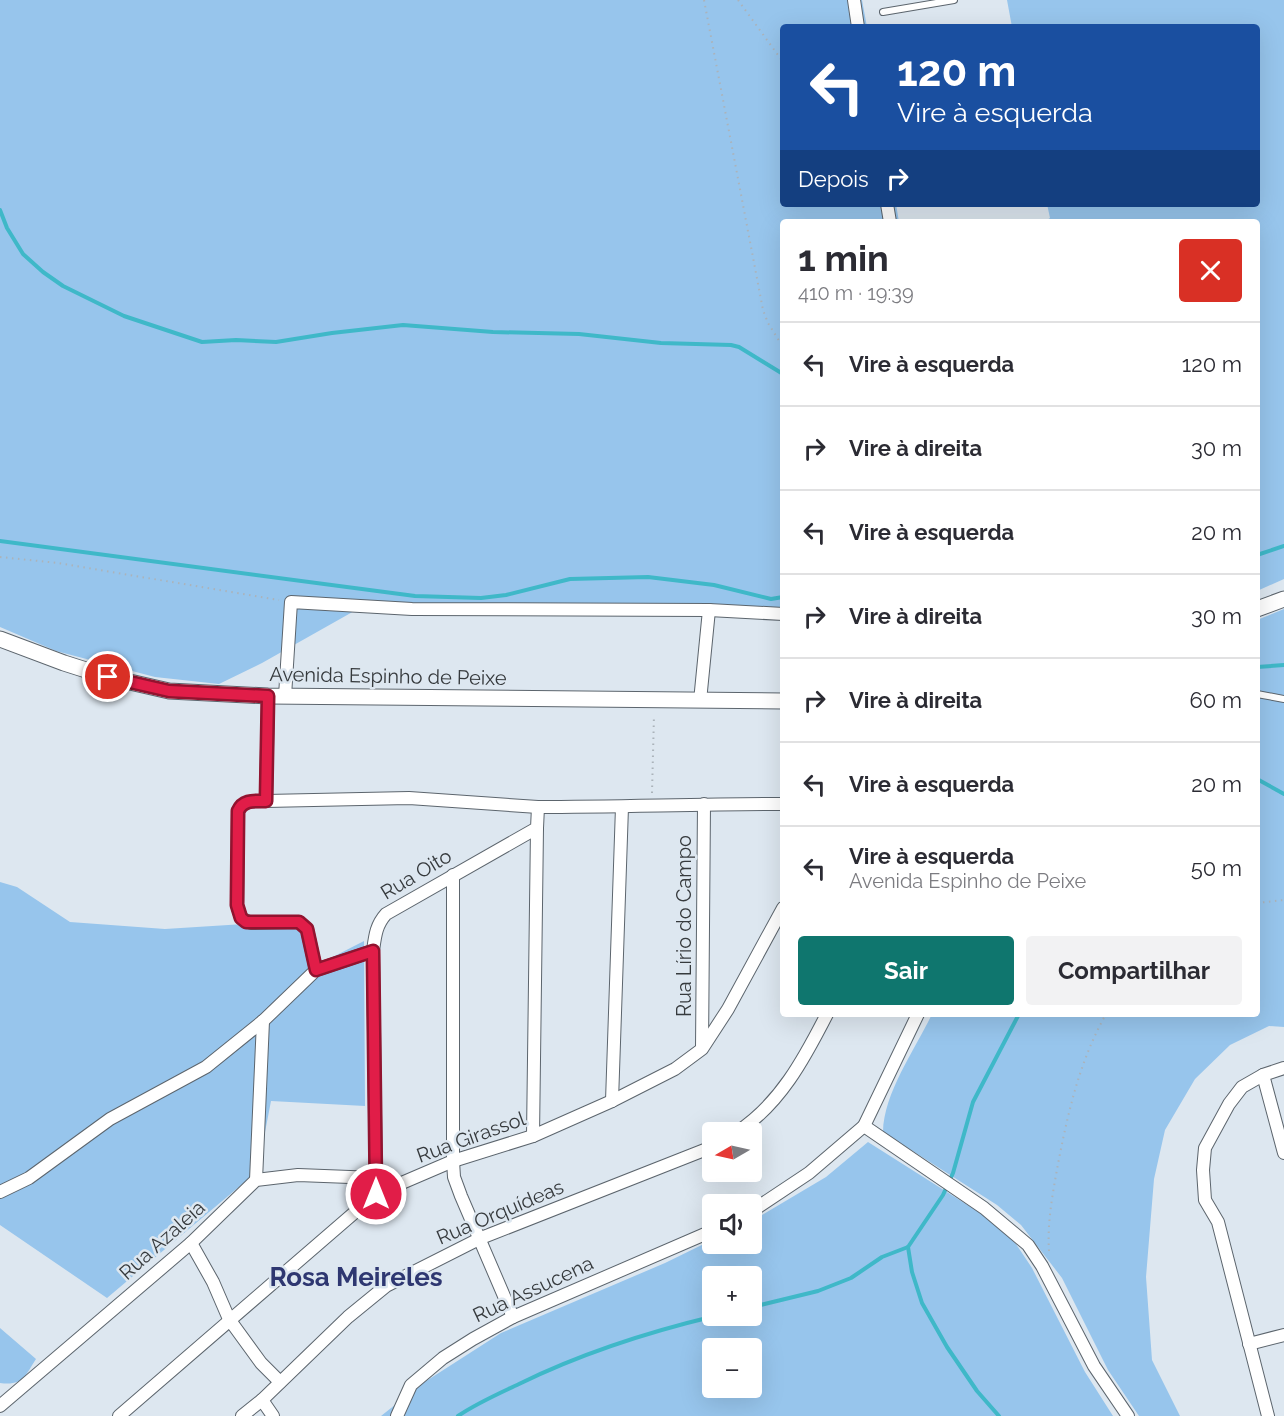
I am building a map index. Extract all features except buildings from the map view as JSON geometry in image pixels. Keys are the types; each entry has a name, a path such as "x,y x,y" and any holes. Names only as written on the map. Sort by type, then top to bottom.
{"street":[{"path":"854,0 858,24"},
{"path":"1260,608 1284,599"},
{"path":"285,696 291,602 412,609 709,610 780,614"},
{"path":"700,701 709,610"},
{"name":"Avenida Espinho de Peixe","path":"0,639 64,663 169,691 268,696 780,701"},
{"path":"266,801 268,696"},
{"path":"316,970 307,929 303,924 299,922 251,923 241,918 237,905 238,811 242,804 266,801 409,798 538,807 780,804"},
{"name":"Rua Lírio do Campo","path":"702,1049 704,804"},
{"path":"533,1136 538,807"},
{"path":"612,1101 622,807"},
{"name":"Rua Oito","path":"376,1194 373,951 375,933 386,914 537,828"},
{"path":"453,875 454,1177 513,1317"},
{"name":"Rua Girassol","path":"118,1416 376,1194 453,1161 533,1136 612,1101 675,1069 702,1049 728,1009 780,914"},
{"path":"0,1192 29,1178 110,1119 206,1066 263,1021 316,970 373,951"},
{"path":"753,1122 788,1084 808,1052 826,1017"},
{"path":"762,1204 809,1173 864,1126 917,1017"},
{"path":"263,1021 256,1180 298,1174 376,1178"},
{"path":"1268,1416 1218,1222 1205,1200 1203,1170 1205,1148 1229,1104 1242,1087 1263,1075 1284,1068"},
{"path":"1263,1075 1284,1153"},
{"path":"864,1126 984,1208 1028,1245 1042,1266 1094,1366 1128,1416"},
{"name":"Rua Orquídeas","path":"242,1416 262,1400 348,1317 386,1286 480,1238 702,1152"},
{"name":"Rua Azaleia","path":"0,1407 191,1243 256,1180"},
{"name":"Rua Assucena","path":"397,1416 411,1384 443,1358 473,1339 513,1317 702,1236"},
{"path":"191,1243 213,1282 229,1319 261,1363 280,1382"},
{"path":"1249,1344 1284,1335"},
{"path":"262,1400 273,1416"},
{"path":"0,1407 6,1416"}],"lane":[{"path":"906,0 907,8"},
{"path":"883,12 954,0"},
{"path":"1260,695 1284,699"}],"path":[{"path":"704,0 763,310 780,343"},
{"path":"738,0 780,58"},
{"path":"0,557 58,563 291,602"},
{"path":"652,806 654,700"},
{"path":"1260,903 1284,900"},
{"path":"1049,1252 1050,1215 1065,1128 1081,1069 1104,1017"}],"shaded area":[{"path":"0,0 862,0 866,24 780,24 780,207 896,207 898,219 780,219 780,614 694,608 495,616 356,610 262,663 219,684 155,677 56,651 0,627"},
{"path":"1007,0 1284,0 1284,579 1260,590 1260,219 1048,219 1048,207 1260,207 1260,24 1011,24"},
{"path":"1284,609 1284,1027 1269,1026 1230,1045 1195,1079 1165,1130 1154,1179 1146,1277 1152,1360 1180,1416 1139,1416 1108,1370 1062,1278 1021,1225 997,1205 883,1132 885,1117 894,1087 930,1017 1260,1017 1260,619"},
{"path":"0,882 17,887 70,922 165,929 305,920 319,964 364,941 365,1106 271,1101 260,1158 253,1175 107,1298 0,1225"},
{"path":"868,1142 988,1218 1016,1244 1032,1268 1085,1372 1113,1416 381,1416 420,1385 501,1333 702,1245 702,1254 762,1254 762,1215 826,1177"},
{"path":"0,1328 36,1359 22,1378 14,1383 0,1383"}],"waterway":[{"path":"0,210 7,228 23,254 63,286 124,316 202,342 236,340 276,342 403,325 493,332 579,334 661,343 731,345 739,347 780,372"},
{"path":"0,541 415,596 481,598 506,595 570,579 648,577 714,585 771,599 780,598"},
{"path":"1260,554 1284,546"},
{"path":"1260,667 1284,665"},
{"path":"1260,781 1284,794"},
{"path":"762,1305 818,1291 851,1278 882,1257 908,1247 943,1195 953,1173 973,1102 1017,1017"},
{"path":"908,1247 912,1272 922,1303 947,1347 977,1391 999,1416"},
{"path":"458,1416 503,1391 591,1353 640,1336 702,1319"}],"district":[{"name":"Rosa Meireles","path":"356,1277"}],"route":[{"path":"108,677 169,691 268,696 266,801 242,804 238,811 237,905 241,918 246,922 299,922 303,924 307,929 316,970 373,951 376,1194"}]}
